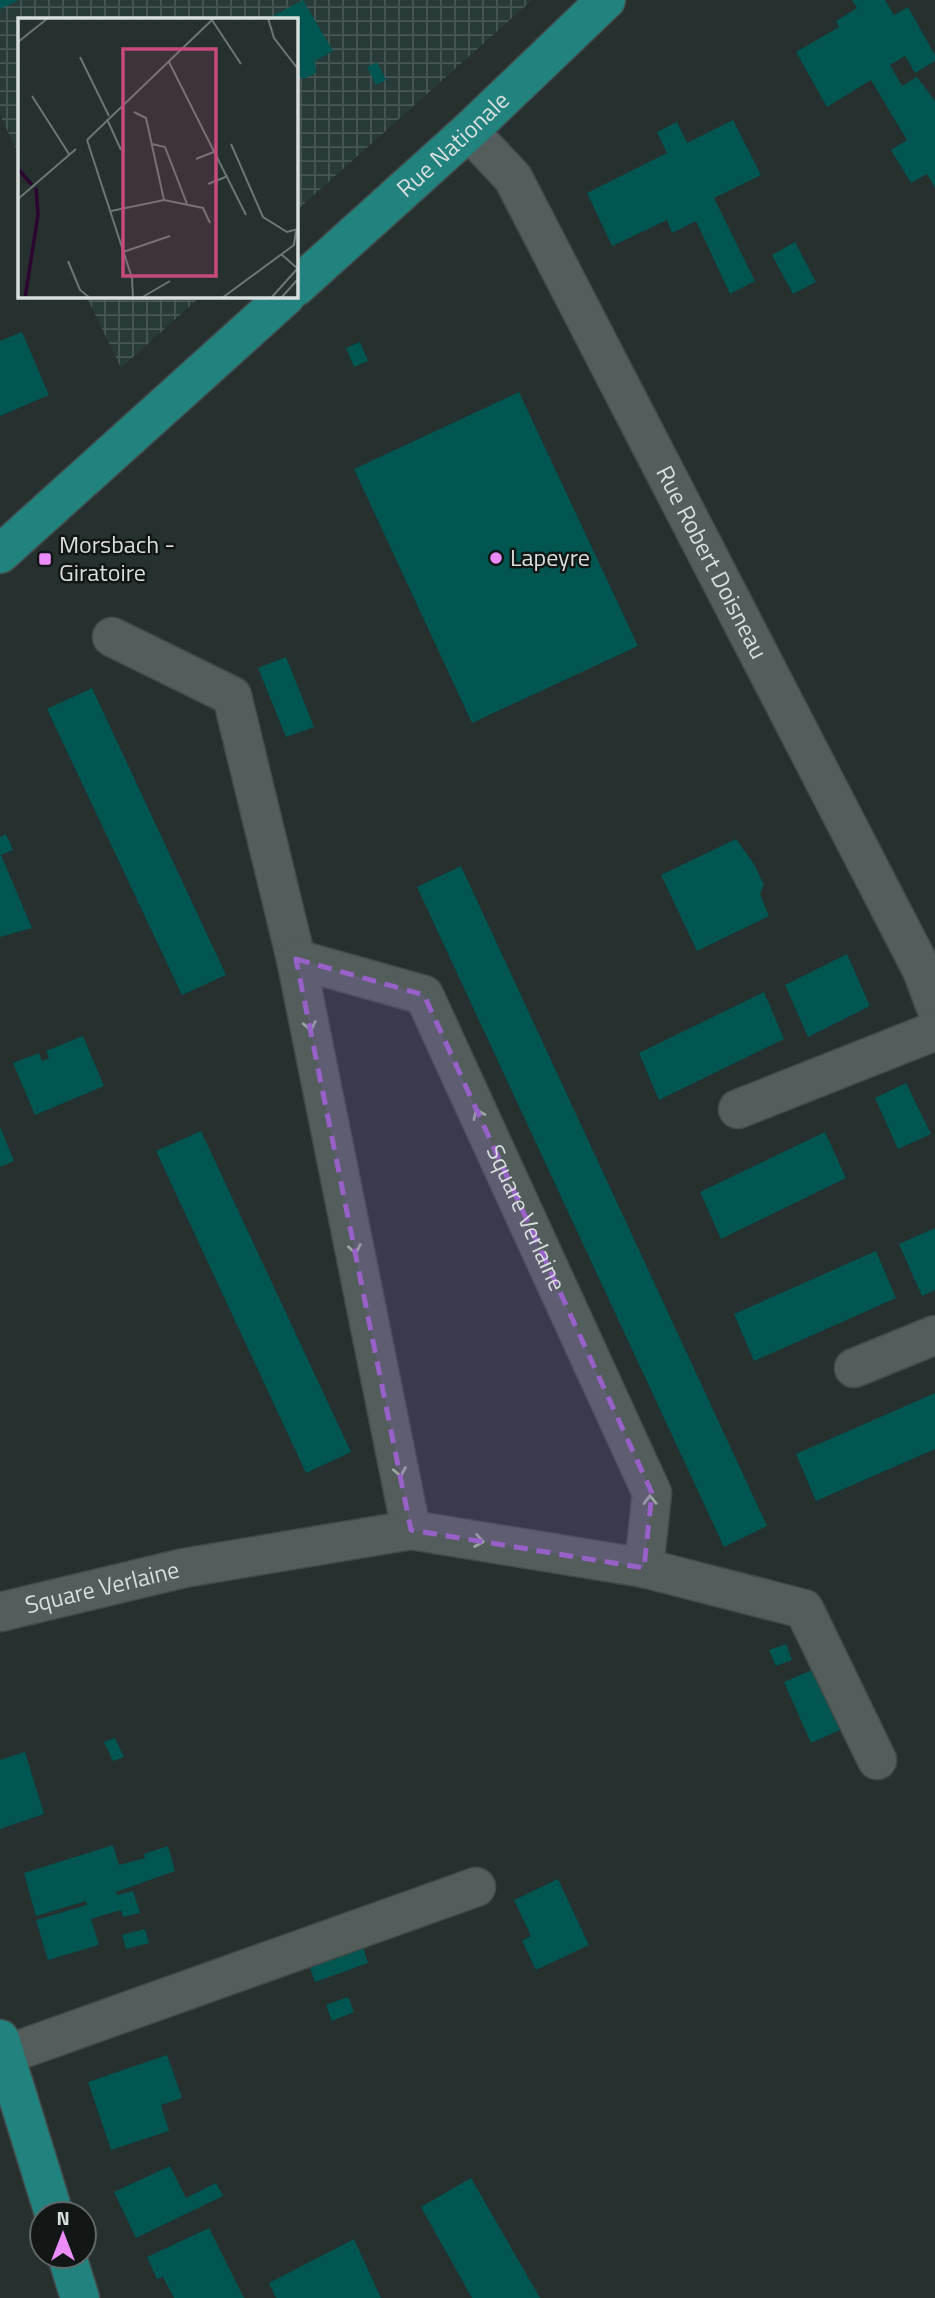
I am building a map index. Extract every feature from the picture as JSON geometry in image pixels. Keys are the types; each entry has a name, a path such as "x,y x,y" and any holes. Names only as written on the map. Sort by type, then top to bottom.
{"main road":[{"name":"Rue Nationale","path":"298,285 469,131 606,0"},
{"path":"0,554 284,298"},
{"path":"2,2047 50,2200"},
{"path":"71,2270 80,2298"}],"street":[{"name":"Rue Robert Doisneau","path":"469,131 513,178 922,970 935,1006"},
{"path":"111,637 232,696 296,959 411,1530"},
{"name":"Square Verlaine","path":"296,959 424,995 652,1493 644,1568"},
{"path":"738,1109 935,1031"},
{"path":"854,1368 935,1335"},
{"name":"Square Verlaine","path":"0,1612 184,1568 411,1530 644,1568 804,1609 877,1760"},
{"path":"2,2047 476,1887"}],"highlighted area":[{"path":"296,959 424,995 652,1493 644,1568 411,1530"}],"shaded area":[{"path":"0,0 532,0 298,209 298,18 18,18 18,153 0,115"},
{"path":"87,298 199,298 121,368"}],"building":[{"path":"0,0 19,0 0,9"},
{"path":"303,0 333,51 315,61 316,73 304,79 298,75 298,18 269,18"},
{"path":"852,0 885,0 894,15 908,7 935,55 935,61 915,73 905,56 890,65 902,86 917,77 935,101 935,188 927,174 911,183 891,150 907,140 871,80 827,107 796,52 839,27 836,21 857,8"},
{"path":"377,62 386,80 376,85 367,67"},
{"path":"733,120 761,175 714,198 755,281 730,294 696,221 672,233 667,220 612,246 587,193 667,153 657,132 677,122 687,143"},
{"path":"795,242 816,282 793,294 772,255"},
{"path":"22,332 49,395 0,416 0,341"},
{"path":"360,342 368,361 354,367 346,348"},
{"name":"Lapeyre","path":"519,392 638,646 472,723 354,469"},
{"path":"286,657 314,727 286,737 258,668"},
{"path":"92,688 226,975 182,995 47,709"},
{"path":"6,834 13,850 1,855 32,928 0,937 0,837"},
{"path":"736,839 754,864 764,885 760,894 769,916 697,951 661,875"},
{"path":"461,866 767,1526 724,1547 417,887"},
{"path":"847,954 870,1006 808,1037 785,985"},
{"path":"764,992 784,1039 659,1100 639,1053"},
{"path":"83,1036 104,1086 35,1115 13,1063 39,1053 42,1061 49,1058 46,1051"},
{"path":"906,1083 931,1134 898,1149 875,1098"},
{"path":"0,1127 14,1161 0,1167"},
{"path":"201,1131 351,1452 306,1473 156,1151"},
{"path":"825,1132 846,1178 721,1239 700,1192"},
{"path":"935,1228 935,1290 922,1296 899,1244"},
{"path":"876,1251 896,1298 754,1361 734,1314"},
{"path":"935,1393 935,1449 816,1501 796,1454"},
{"path":"786,1644 792,1660 776,1666 769,1650"},
{"path":"812,1670 840,1730 811,1743 784,1682"},
{"path":"115,1738 124,1757 113,1761 104,1742"},
{"path":"25,1752 44,1814 0,1829 0,1760"},
{"path":"113,1845 119,1865 145,1858 144,1854 168,1846 175,1871 116,1892 117,1895 133,1891 140,1913 123,1917 121,1910 91,1919 99,1945 48,1960 36,1920 87,1905 86,1901 36,1916 24,1873"},
{"path":"558,1879 589,1945 536,1970 522,1941 531,1936 514,1900"},
{"path":"145,1929 149,1943 126,1949 122,1935"},
{"path":"360,1937 368,1963 315,1982 306,1956"},
{"path":"348,1997 354,2012 332,2021 326,2005"},
{"path":"167,2055 182,2098 161,2105 169,2131 111,2150 88,2082"},
{"path":"170,2166 186,2198 216,2183 223,2196 136,2238 114,2192"},
{"path":"471,2178 540,2298 472,2298 421,2207"},
{"path":"209,2228 244,2298 174,2298 163,2277 157,2279 147,2257"},
{"path":"354,2239 381,2298 276,2298 269,2283"}],"place":[{"name":"Lapeyre","path":"496,558"},
{"name":"Morsbach - Giratoire","path":"45,559"}]}
